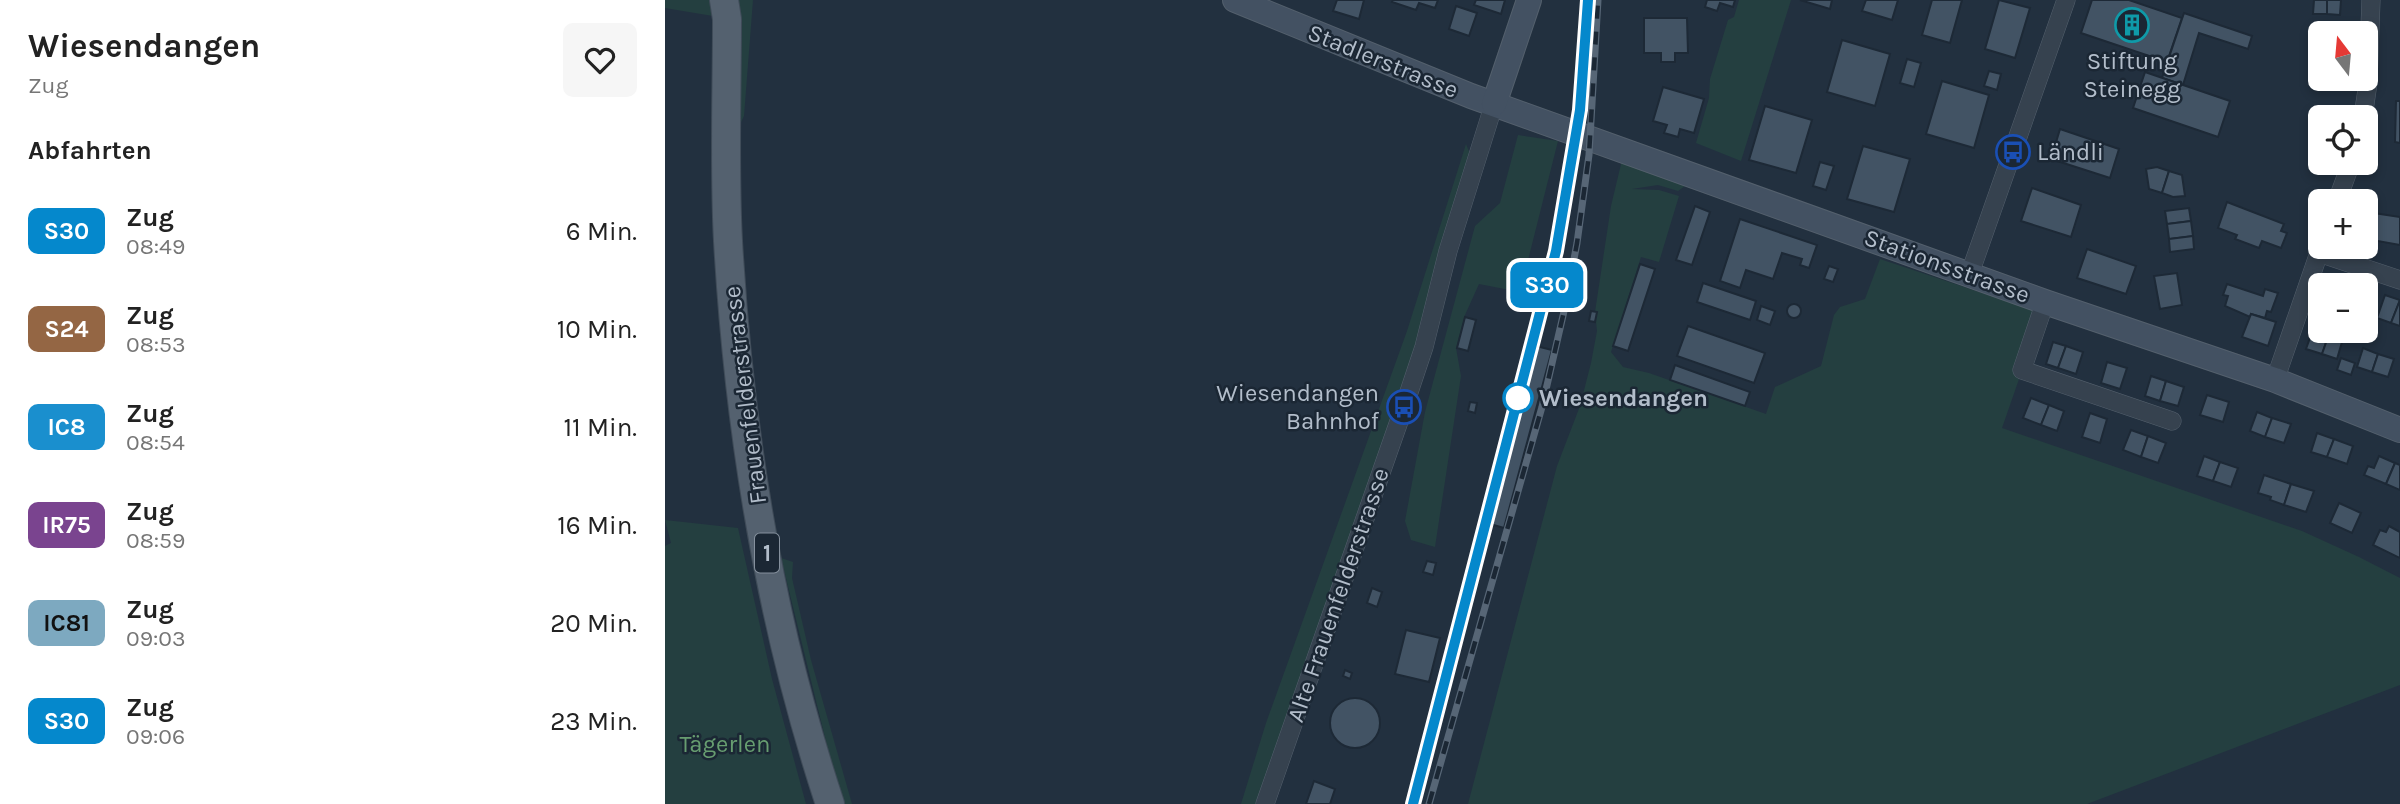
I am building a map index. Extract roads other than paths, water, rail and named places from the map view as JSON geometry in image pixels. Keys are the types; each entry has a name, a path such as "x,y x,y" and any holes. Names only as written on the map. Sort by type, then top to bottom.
{"main road":[{"name":"Stadlerstrasse","path":"1235,0 1493,104"},
{"path":"1493,104 1529,0"},
{"name":"Frauenfelderstrasse","path":"729,6 728,240 743,414 763,536 785,641 830,804"},
{"name":"Stationsstrasse","path":"1493,104 2045,302 2275,380 2379,419 2400,430"}],"street":[{"path":"1971,274 2066,0"},
{"path":"2365,105 2371,0"},
{"name":"Alte Frauenfelderstrasse","path":"1265,804 1424,347 1448,251 1493,104"},
{"path":"2275,380 2317,259"},
{"path":"2344,259 2400,280"},
{"path":"2045,302 2022,370 2172,421"}],"railway":[{"path":"1429,804 1542,407 1565,307 1589,155 1598,0"},
{"path":"1413,804 1556,251 1574,153 1588,13"}],"train":[{"name":"S30","path":"1413,804 1556,251 1580,110 1588,0"}],"place":[{"name":"Stiftung Steinegg","path":"2132,25"},
{"name":"Ländli","path":"2013,152"},
{"name":"Wiesendangen","path":"1518,398"},
{"name":"Wiesendangen Bahnhof","path":"1404,407"}],"park label":[{"name":"Tägerlen","path":"725,744"}]}
